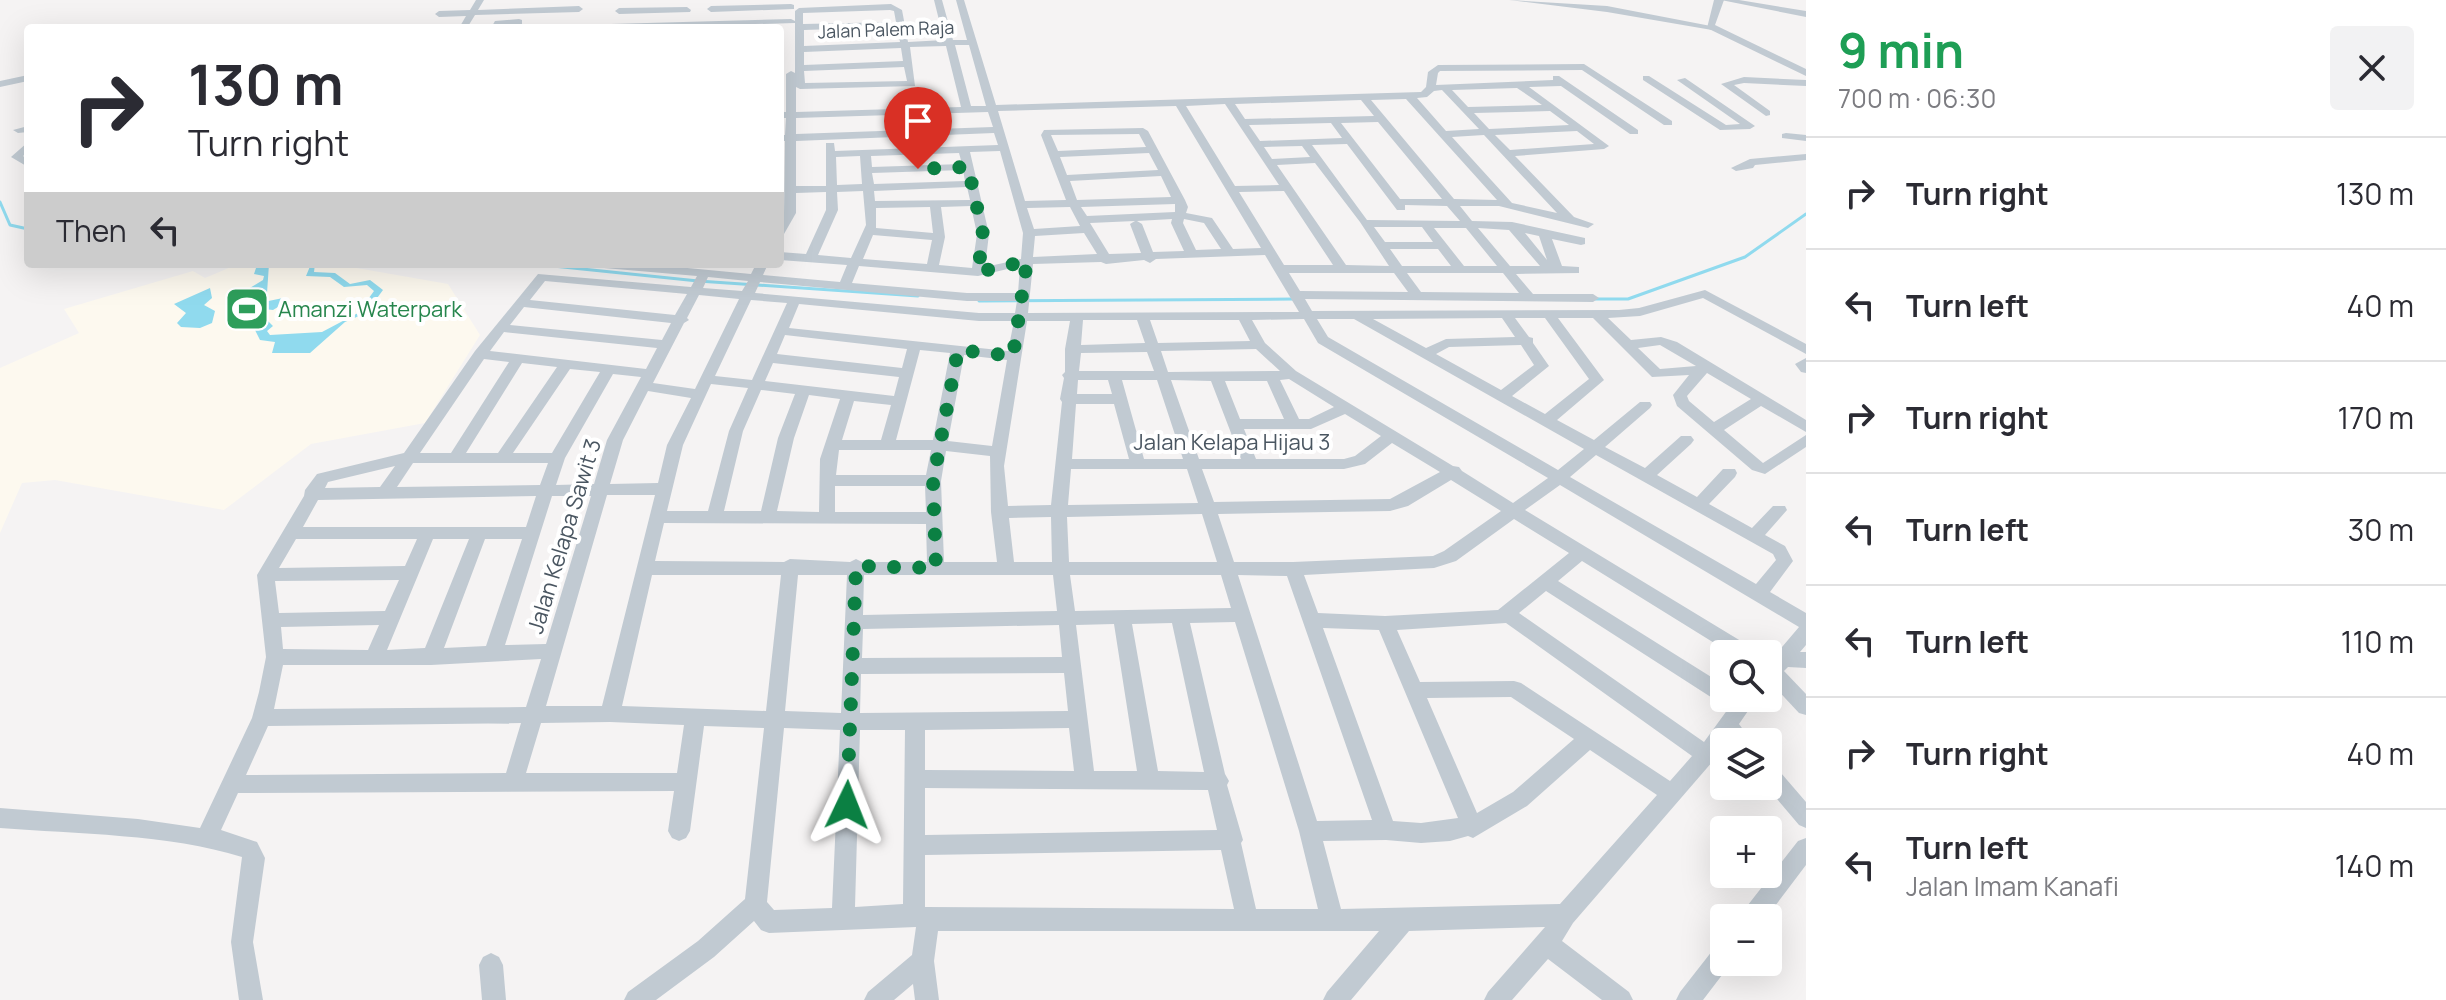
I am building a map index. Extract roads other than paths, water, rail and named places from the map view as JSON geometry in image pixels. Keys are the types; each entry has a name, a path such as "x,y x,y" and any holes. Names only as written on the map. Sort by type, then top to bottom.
{"street":[{"path":"465,24 480,0"},
{"path":"938,0 961,40"},
{"path":"949,0 985,109 997,130 1029,233 1024,298 998,452 999,512 1006,567"},
{"path":"960,0 967,109"},
{"path":"1513,0 1617,11 1712,27 1806,73"},
{"path":"1712,27 1708,22 1722,0 1806,14"},
{"path":"447,5 437,13 578,9"},
{"path":"712,5 896,8 911,85 791,90"},
{"path":"795,6 791,22 796,70"},
{"path":"784,224 790,213 791,190 784,137 785,115 801,47 801,27 795,6"},
{"path":"614,24 620,8 687,10"},
{"path":"498,24 533,21 539,11"},
{"path":"669,24 672,11"},
{"path":"750,24 791,22"},
{"path":"801,27 900,24"},
{"name":"Jalan Palem Raja","path":"801,47 961,40"},
{"path":"784,72 909,64"},
{"path":"785,115 1409,96 1424,95 1431,88 1433,72 1438,68 1540,66 1584,67 1668,123"},
{"path":"1540,66 1634,132"},
{"path":"1646,78 1724,128 1750,126 1740,116 1682,80"},
{"path":"1,84 24,79"},
{"path":"1740,116 1766,113 1726,87 1727,83 1744,80 1806,83"},
{"path":"1431,88 1562,83"},
{"path":"1510,153 1604,148 1520,85"},
{"path":"1478,86 1509,109"},
{"path":"1445,88 1510,153 1570,220"},
{"path":"1409,96 1508,205"},
{"path":"1363,97 1529,297"},
{"path":"1590,102 1628,98"},
{"path":"1228,101 1342,269"},
{"path":"1179,102 1323,340 1806,622"},
{"path":"1037,107 1073,203 1106,260"},
{"path":"1467,110 1554,108"},
{"path":"1243,122 1382,119"},
{"path":"1334,120 1396,202 1441,245 1460,269"},
{"path":"1443,134 1580,128"},
{"path":"784,137 997,130"},
{"path":"1048,132 1141,130 1179,200 1182,210 1177,223 1193,256"},
{"path":"811,258 829,224 833,189 830,136"},
{"path":"1786,136 1806,138"},
{"path":"1258,144 1349,141"},
{"path":"1305,143 1362,219"},
{"path":"830,154 1002,148"},
{"path":"24,149 16,157 24,162"},
{"path":"964,150 983,234 978,272"},
{"path":"1055,154 1153,150"},
{"path":"844,286 869,231 865,153"},
{"path":"1736,168 1748,167 1750,162 1806,157"},
{"path":"1269,162 1318,160"},
{"path":"867,170 968,167"},
{"path":"1064,178 1165,173"},
{"path":"791,190 972,184"},
{"path":"1232,189 1289,188"},
{"path":"1022,205 1179,200"},
{"path":"1396,202 1508,205 1588,224"},
{"path":"870,205 975,203"},
{"path":"932,269 939,237 935,205"},
{"path":"1029,233 1180,215 1213,222 1230,254"},
{"path":"1417,296 1365,223 1417,220 1512,226 1581,241"},
{"path":"1136,224 1150,259"},
{"path":"1512,226 1553,269"},
{"path":"869,231 939,237"},
{"path":"1544,233 1553,269"},
{"path":"1382,246 1441,245"},
{"path":"784,256 978,272 1027,261 1150,259 1270,251"},
{"path":"632,268 702,282 750,286 794,301 940,315 1244,316 1302,305 1417,296 1593,298"},
{"path":"610,714 675,445 760,268"},
{"path":"1280,269 1575,270"},
{"path":"384,494 480,354 542,277 750,286 844,286 967,297 1024,298"},
{"name":"Jalan Kelapa Sawit 3","path":"514,781 615,440 702,282"},
{"path":"1302,305 1356,315 1596,314 1640,312 1705,294 1806,350"},
{"path":"715,517 736,431 794,301"},
{"path":"520,303 682,320"},
{"path":"1596,314 1680,395 1684,407 1765,469 1806,440"},
{"path":"1356,315 1699,505 1786,557 1758,594"},
{"path":"1546,421 1597,380 1549,315"},
{"path":"1142,316 1209,511 1310,831 1332,919"},
{"path":"1244,316 1259,345 1291,374 1454,471 1725,640"},
{"path":"1502,396 1542,366 1528,341 1507,316"},
{"path":"1077,317 1069,375 1059,511 1061,568 1085,780"},
{"path":"500,328 668,345"},
{"path":"781,331 1013,356"},
{"path":"1426,354 1446,343 1528,341"},
{"path":"1626,345 1666,342 1705,369 1806,427"},
{"path":"887,445 915,345"},
{"path":"1072,349 1259,345"},
{"path":"936,568 933,481 958,350"},
{"path":"480,354 609,369 698,394"},
{"path":"770,358 907,373"},
{"path":"455,458 518,359"},
{"path":"1806,362 1802,364 1806,369"},
{"path":"502,458 566,364"},
{"path":"493,653 557,458 609,369"},
{"path":"1657,374 1705,369"},
{"path":"1680,395 1705,369"},
{"path":"1069,375 1272,377 1291,374"},
{"path":"1114,376 1138,465"},
{"path":"1216,376 1238,424 1251,465"},
{"path":"1272,377 1294,425"},
{"path":"706,379 898,401"},
{"path":"768,517 786,438 804,390"},
{"path":"827,517 833,445 849,395"},
{"path":"1067,399 1120,399"},
{"path":"1713,430 1760,400"},
{"path":"644,568 1293,569 1443,560 1559,478 1645,405"},
{"path":"1238,424 1320,422 1347,407"},
{"name":"Jalan Kelapa Hijau 3","path":"1063,464 1194,466 1353,463 1392,436"},
{"path":"1646,476 1686,440"},
{"path":"833,445 940,445 998,452"},
{"path":"206,839 262,718 275,657 266,575 311,494 327,475 406,458 557,458"},
{"path":"999,512 1209,511 1397,504 1454,471"},
{"path":"1699,505 1729,473"},
{"path":"828,480 933,481"},
{"path":"311,494 663,489"},
{"path":"1754,536 1779,510"},
{"path":"657,517 934,518"},
{"path":"374,658 428,532"},
{"path":"289,533 534,533"},
{"path":"431,657 479,534"},
{"path":"1312,620 1385,623 1508,615 1583,551"},
{"path":"790,566 756,905 763,918 777,924 843,917 1248,921 1565,915"},
{"path":"843,917 856,566"},
{"path":"1293,569 1386,830"},
{"path":"266,575 410,573"},
{"path":"1548,583 1710,683"},
{"path":"854,622 1241,615"},
{"path":"1508,615 1706,755"},
{"path":"1179,616 1219,781 1248,921"},
{"path":"1122,617 1149,780"},
{"path":"270,620 390,618"},
{"path":"1385,623 1473,828"},
{"path":"1782,659 1806,632"},
{"path":"275,657 431,657 553,651"},
{"path":"1782,667 1806,660"},
{"path":"853,666 1071,665"},
{"path":"1782,679 1806,707"},
{"path":"1413,690 1508,688 1670,792"},
{"path":"1496,1000 1547,944 1565,915 1670,792 1706,755 1727,724 1731,712"},
{"path":"262,718 610,714 851,722 1078,719"},
{"path":"679,831 695,719"},
{"path":"915,721 915,845 927,1000"},
{"path":"1727,724 1730,728"},
{"path":"1310,831 1435,832 1473,828 1513,805 1587,740"},
{"path":"915,779 1219,781"},
{"path":"230,784 688,782"},
{"path":"1782,790 1806,818"},
{"path":"0,818 64,820 237,843 249,849 254,858 242,942 251,1000"},
{"path":"915,845 1232,840"},
{"path":"1763,904 1806,848"},
{"path":"636,1000 706,949 756,905"},
{"path":"1335,1000 1404,920"},
{"path":"1547,944 1621,1000"},
{"path":"876,1000 922,961"},
{"path":"491,965 494,1000"},
{"path":"1688,1000 1710,972"}],"water":[{"name":"Amanzi Waterpark","path":"256,268 269,268 267,293 254,304 283,298 283,304 273,310 264,309 266,305 252,308 250,318 262,315 273,326 267,331 270,335 322,332 358,313 374,291 367,285 344,287 330,277 306,276 309,268 314,268 314,272 335,273 350,284 370,280 383,290 366,313 345,322 310,353 272,353 275,342 260,340 253,326 243,325 242,308 230,300 263,280 264,276 254,274"},
{"name":"Amanzi Waterpark","path":"210,288 212,298 204,305 215,311 212,323 200,328 181,327 177,323 186,313 174,304"}],"waterway":[{"path":"0,202 10,225 24,228"},
{"path":"1595,299 1628,299 1745,257 1806,214"},
{"path":"573,268 698,281 918,296"},
{"path":"979,301 1294,299"}],"place":[{"name":"Amanzi Waterpark","path":"247,309"}]}
